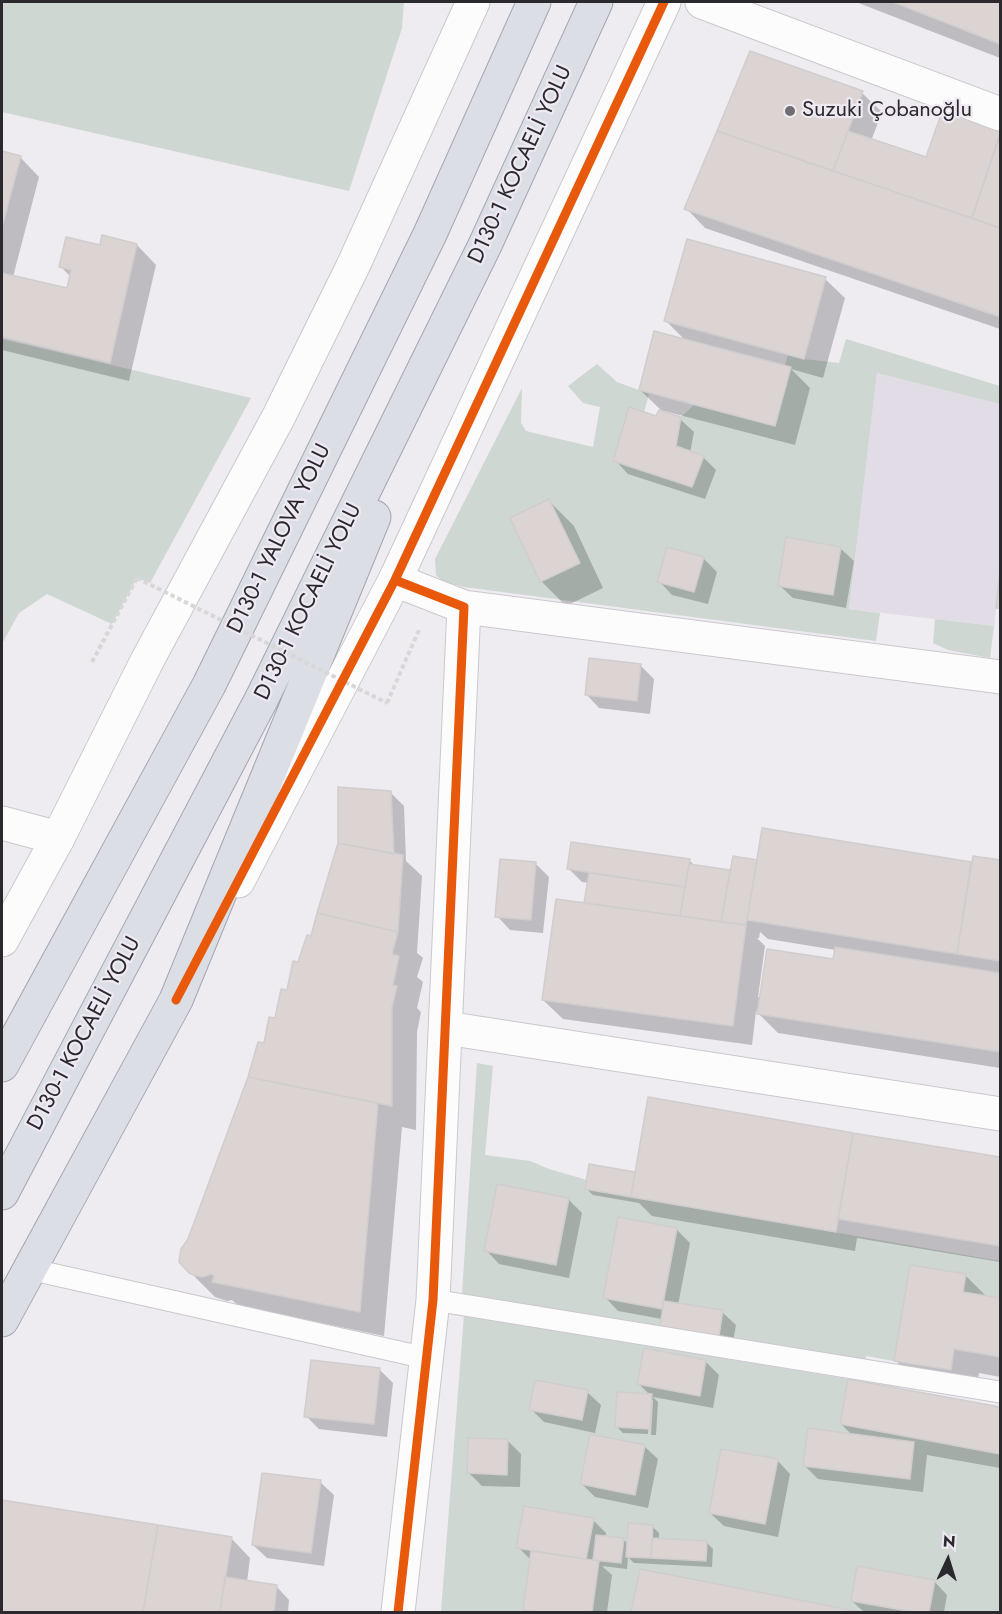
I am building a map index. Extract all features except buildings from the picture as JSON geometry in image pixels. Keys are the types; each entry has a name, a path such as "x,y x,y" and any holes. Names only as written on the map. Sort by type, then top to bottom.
{"highway":[{"name":"D130-1 YALOVA YOLU","path":"2,1065 209,684 430,234 534,2"},
{"name":"D130-1 KOCAELİ YOLU","path":"2,1193 262,698 485,245 596,2"},
{"path":"2,1320 176,1000 485,245"},
{"path":"2,1022 209,684"}],"street":[{"path":"2,940 58,838 143,668 279,416 353,266 473,2"},
{"path":"176,1000 395,580 664,2"},
{"path":"702,2 1000,114"},
{"path":"395,580 464,607 1000,677"},
{"path":"398,1612 433,1300 464,607"},
{"path":"2,823 58,838"},
{"path":"446,1028 1000,1114"}],"lane":[{"path":"29,1269 426,1358"},
{"path":"433,1300 1000,1392"}],"path":[{"path":"92,662 137,578 387,703 419,630"}],"shaded area":[{"path":"2,2 404,2 402,28 349,191 2,112"},
{"path":"2,339 251,398 150,583 137,578 112,624 47,594 19,613 2,644"},
{"path":"846,339 1000,386 1000,404 877,373 849,609 880,613 876,641 464,587 443,582 436,575 435,559 522,388 521,423 526,431 593,447 600,407 583,403 568,386 597,364 617,382 649,394 644,412 629,407 613,461 676,446 681,417 694,405 775,426 791,368 785,365 788,355 839,363"},
{"path":"877,373 1000,404 1000,570 994,626 849,609"},
{"path":"935,619 994,626 990,658 948,650 933,643"},
{"path":"477,1063 493,1066 485,1155 530,1161 587,1180 586,1189 1000,1261 1000,1298 963,1292 965,1274 910,1265 894,1361 866,1356 865,1364 462,1294"},
{"path":"464,1315 848,1379 840,1424 1000,1454 1000,1612 861,1612 640,1569 631,1612 441,1612"}],"cycle path":[{"path":"176,1000 395,580 664,2"},
{"path":"395,580 464,607 433,1300 398,1612"}],"place":[{"name":"Suzuki Çobanoğlu","path":"790,111"}]}
